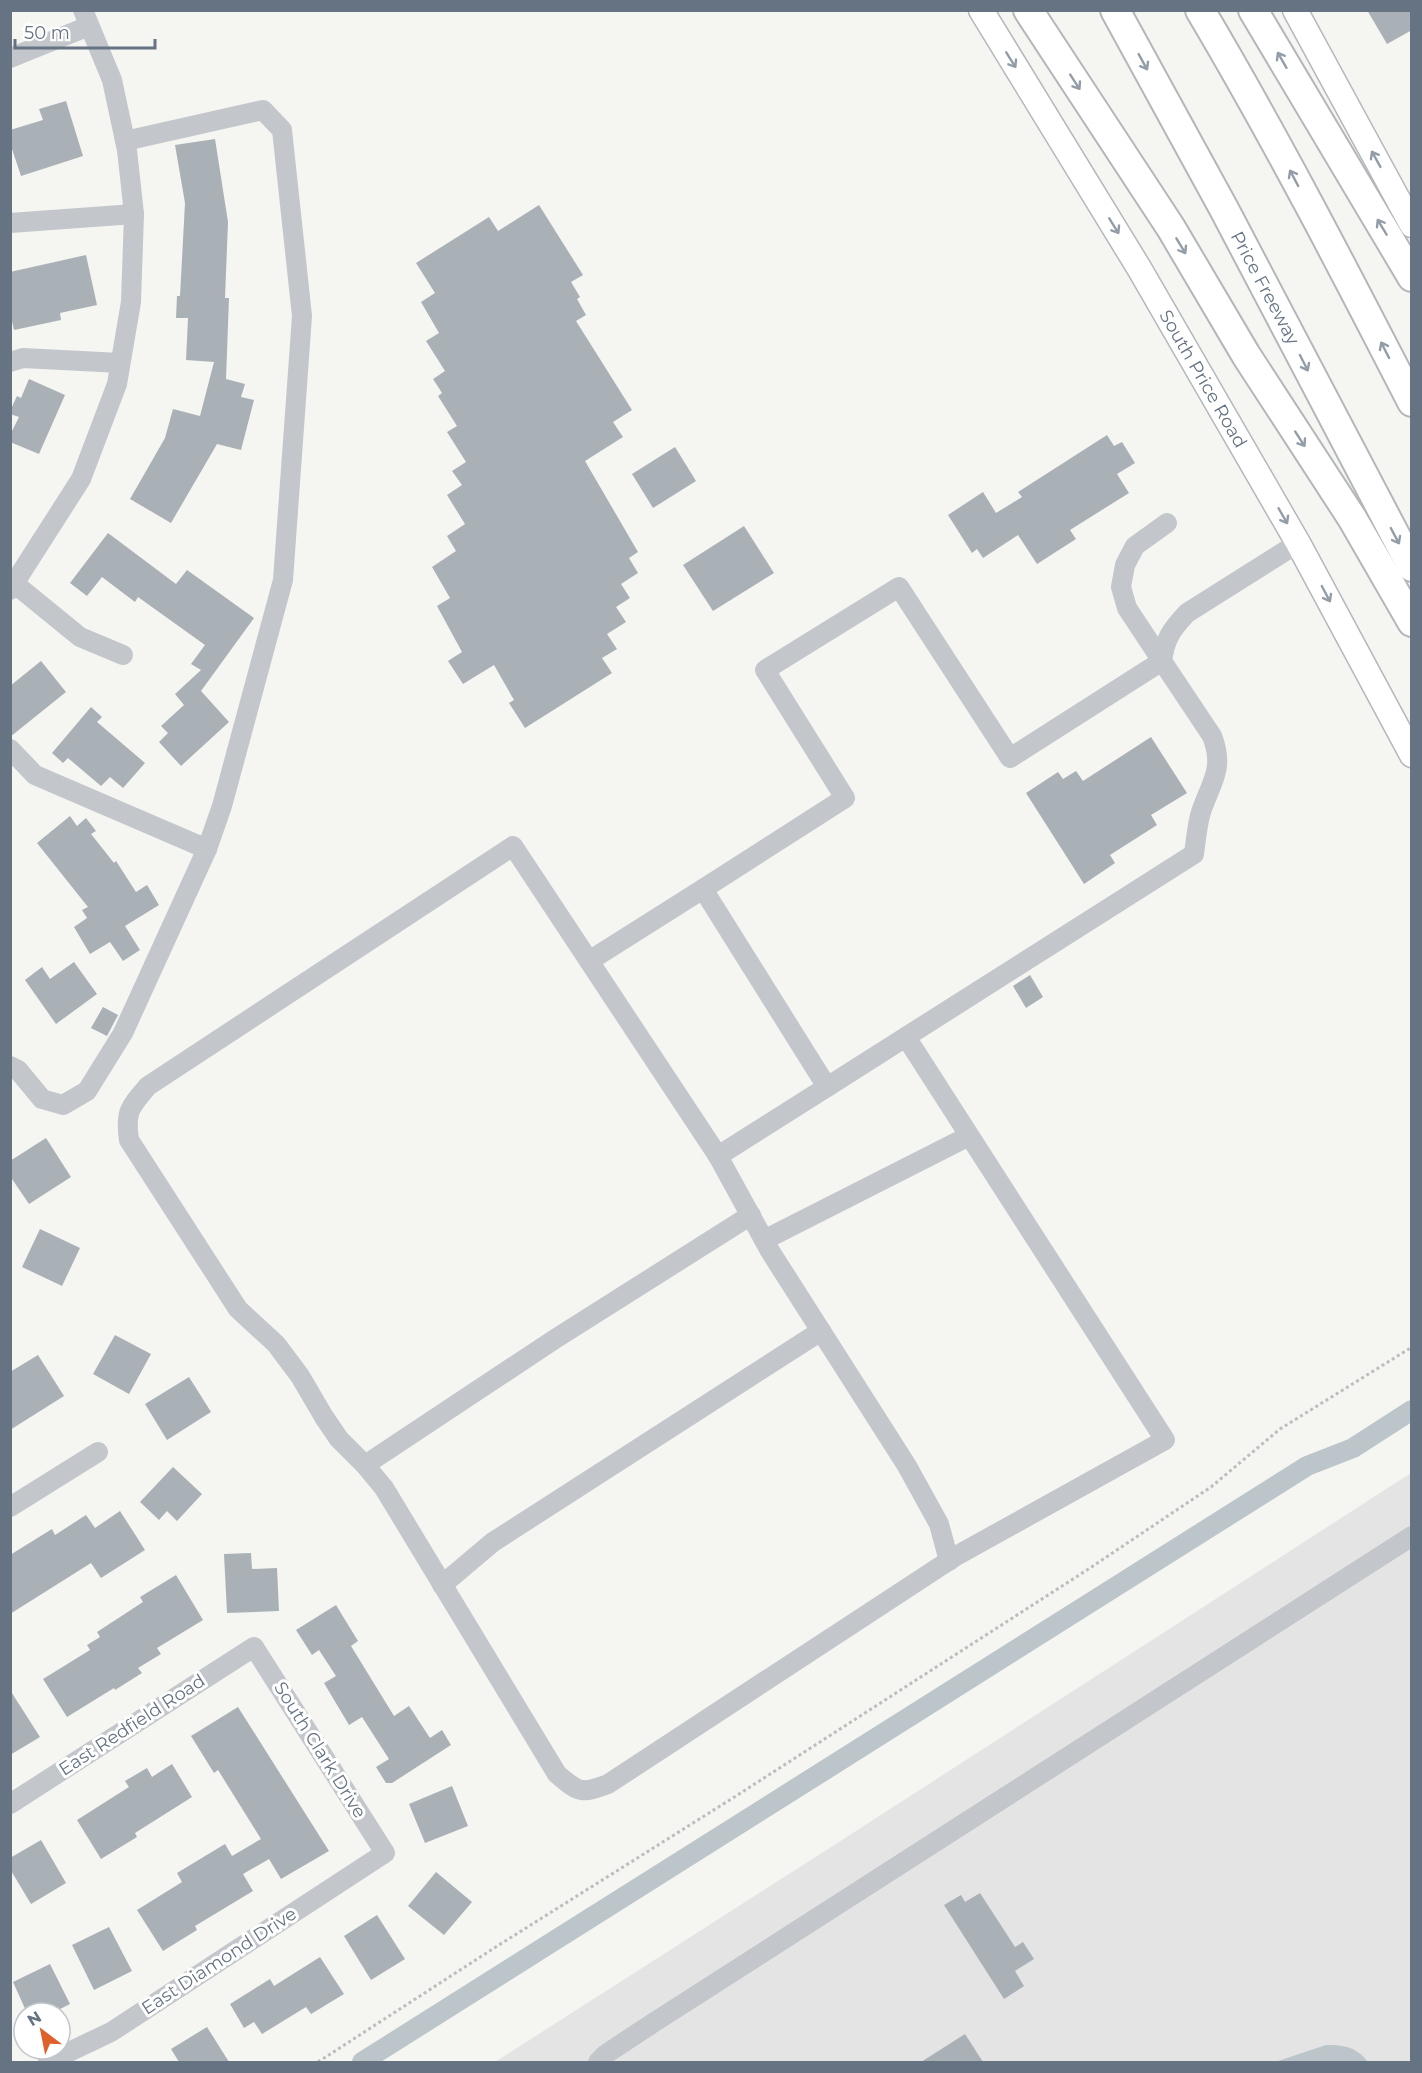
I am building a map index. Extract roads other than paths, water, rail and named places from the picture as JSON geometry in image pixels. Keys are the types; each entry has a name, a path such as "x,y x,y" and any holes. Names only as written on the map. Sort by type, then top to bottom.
{"highway":[{"path":"1028,10 1171,228 1246,355 1352,518 1412,622"},
{"name":"Price Freeway","path":"1114,10 1224,208 1412,567"},
{"path":"1200,10 1306,201 1412,402"},
{"path":"1253,10 1412,278"}],"main road":[{"name":"South Price Road","path":"981,10 1140,268 1298,543 1412,755"},
{"path":"1295,10 1412,225"}],"street":[{"path":"10,58 86,18 112,80 125,141 134,214 131,302 117,384 81,479 13,587 80,637 123,655"},
{"path":"10,1066 18,1070 42,1099 63,1105 87,1091 123,1033 207,849 222,806 283,580 302,316 282,130 263,110 125,141"},
{"path":"10,223 134,214"},
{"path":"10,362 23,358 120,363"},
{"path":"718,1156 1194,854 1201,813 1214,783 1218,766 1217,750 1212,736 1127,608 1120,588 1125,565 1135,546 1167,523"},
{"path":"1162,661 1164,645 1172,628 1187,614 1298,543"},
{"path":"589,961 845,798 765,670 899,587 1010,758 1162,661"},
{"path":"10,749 35,775 207,849"},
{"path":"906,1037 1165,1440 949,1561 608,1784 587,1792 571,1786 557,1774 384,1488 339,1439 300,1376 276,1344 238,1309 231,1299 129,1140 127,1121 132,1104 148,1086 513,846 718,1156 764,1240 907,1466 939,1524 949,1561"},
{"path":"703,889 827,1087"},
{"path":"764,1240 969,1136"},
{"path":"365,1465 555,1339 751,1215"},
{"path":"442,1584 493,1542 821,1331"},
{"path":"10,1507 98,1452"},
{"path":"598,2062 606,2054 653,2023 1412,1536"},
{"name":"East Redfield Road","path":"10,1804 254,1647"},
{"name":"South Clark Drive","path":"254,1647 386,1853"},
{"name":"East Diamond Drive","path":"48,2062 111,2032 386,1853"}],"waterway":[{"path":"362,2062 1307,1466 1353,1448 1412,1410"}]}
